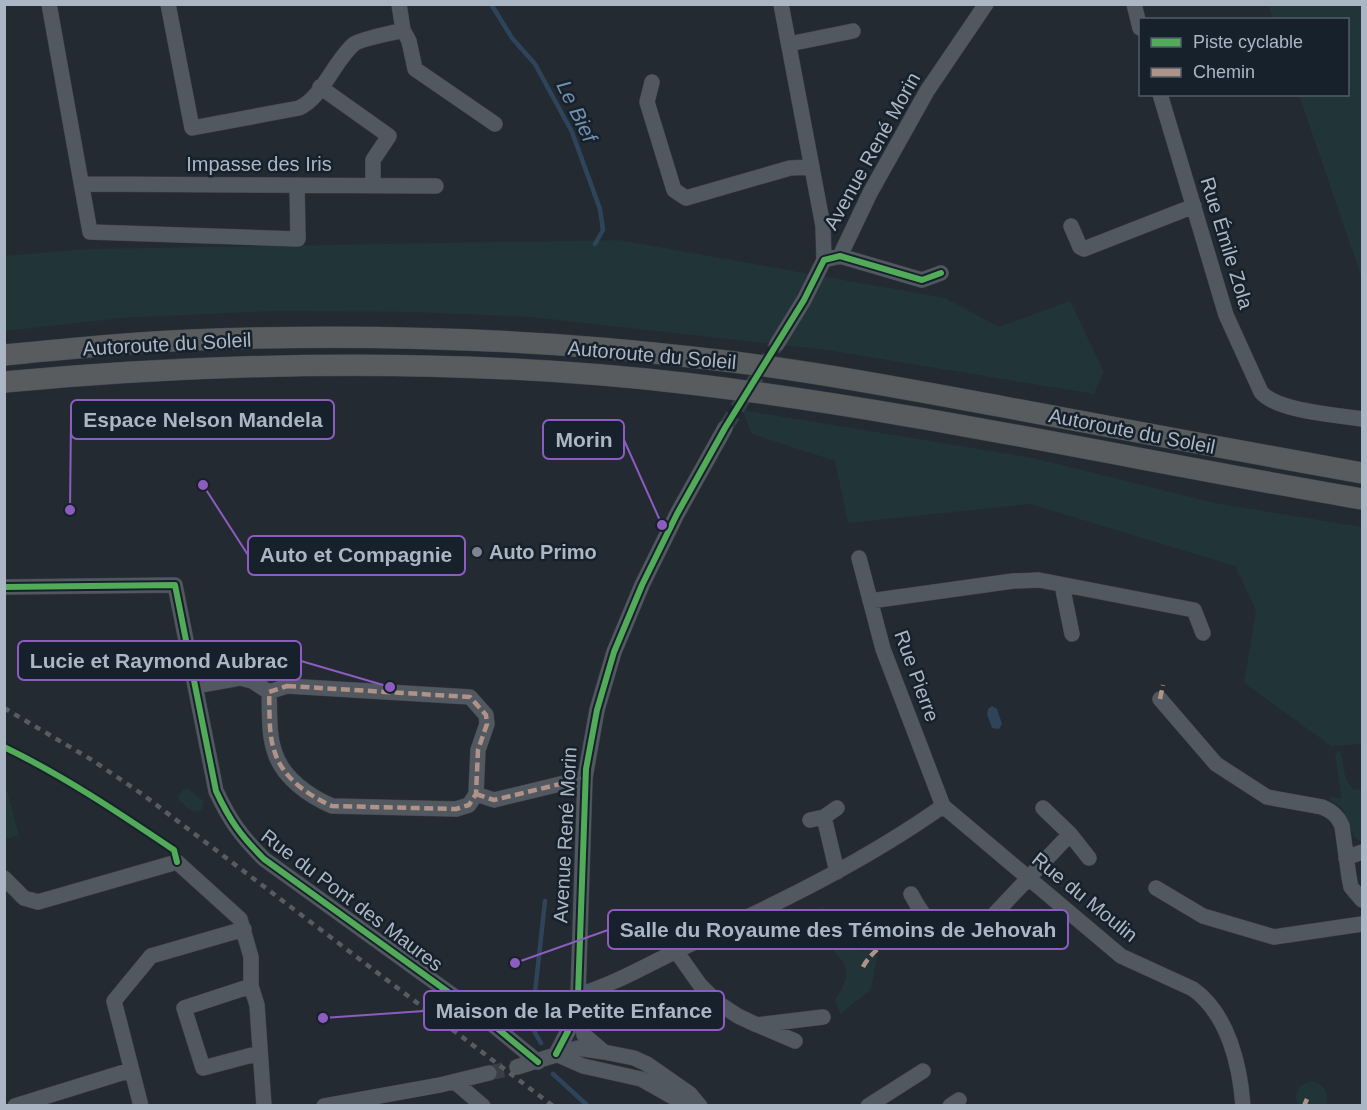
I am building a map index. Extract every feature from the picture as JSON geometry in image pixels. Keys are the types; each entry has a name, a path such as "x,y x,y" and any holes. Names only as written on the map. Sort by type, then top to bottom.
{"highway":[{"name":"Autoroute du Soleil","path":"4,355 110,345 204,340 343,337 462,340 690,356 798,370 1362,473"},
{"name":"Autoroute du Soleil","path":"4,382 201,368 314,364 560,371 690,384 794,398 1362,499"}],"street":[{"path":"49,4 90,232 298,239 297,184"},
{"path":"168,4 192,128 310,104 320,87 355,43 403,30"},
{"path":"399,4 403,30 410,41 414,69 495,124"},
{"name":"Avenue René Morin","path":"824,260 840,256 870,193 927,91 986,4"},
{"path":"1134,4 1139,24"},
{"path":"777,344 804,300 824,260 823,226 782,7"},
{"path":"789,44 853,31"},
{"path":"652,82 648,102 674,190 686,198 790,168 812,167"},
{"path":"320,87 389,136 373,160 373,186"},
{"name":"Rue Émile Zola","path":"1161,96 1226,315 1261,392 1266,398 1280,405 1362,419"},
{"name":"Impasse des Iris","path":"82,184 436,186"},
{"path":"1071,226 1080,247 1084,249 1194,206"},
{"path":"840,256 922,280 941,273"},
{"name":"Avenue René Morin","path":"556,1054 568,1031 578,994 585,777 597,710 614,652 642,585 677,514 725,428"},
{"name":"Rue Pierre","path":"859,558 883,649 943,806"},
{"path":"870,601 1013,581 1039,580 1194,610 1203,633"},
{"name":"Rue du Pont des Maures","path":"4,587 175,585 216,792 243,838 264,859 487,1020 538,1062"},
{"path":"1062,585 1072,634"},
{"path":"195,686 240,678 252,681 269,692"},
{"path":"287,686 470,697 486,715 487,724 478,750 476,794 469,805 456,808 332,806 318,800 303,790 289,776 274,752 269,692 287,686"},
{"path":"1160,699 1216,764 1267,797 1330,810 1342,826 1352,887 1362,900"},
{"path":"476,794 494,800 585,777"},
{"path":"581,1041 578,994 609,984 792,896 911,829 943,806"},
{"name":"Rue du Moulin","path":"943,806 1120,956 1194,989 1203,996 1211,1005 1233,1050 1241,1079 1243,1106"},
{"path":"1043,807 1070,834 1089,858"},
{"path":"824,815 837,872"},
{"path":"911,894 927,919 951,938 961,941 969,940 1070,834"},
{"path":"1346,858 1362,852"},
{"path":"4,878 24,898 38,902 177,862 240,918 244,928 251,957 251,986 256,1005 264,1106"},
{"path":"1156,888 1203,916 1275,937 1362,924"},
{"path":"141,1106 114,1001 151,956 244,928"},
{"path":"676,951 700,985 718,1003 738,1016 795,1041"},
{"path":"251,986 184,1008 203,1068 260,1053"},
{"path":"757,1025 823,1017"},
{"path":"517,1067 538,1062 581,1041"},
{"path":"581,1041 604,1052 634,1058 647,1064 690,1094 700,1106"},
{"path":"556,1054 583,1066 641,1079 689,1106"},
{"path":"15,1106 131,1070"},
{"path":"868,1106 923,1071"},
{"path":"332,1105 455,1082 489,1073"},
{"path":"455,1082 483,1106"}],"green space":[{"path":"1268,5 1362,5 1362,279 1299,96 1349,96 1349,18 1273,18"},
{"path":"619,240 945,298 999,327 1070,301 1104,372 1094,394 827,350 531,317 415,312 273,311 122,318 5,331 5,256 87,249"},
{"path":"742,410 1033,458 1215,503 1362,527 1362,744 1331,746 1244,683 1256,610 1235,566 1030,504 848,523 835,461 752,434"},
{"path":"1340,750 1346,780 1353,789 1362,790 1362,842 1354,837 1343,809 1330,799 1330,796 1342,799 1335,755"},
{"path":"6,787 19,835 5,839 4,788"},
{"path":"188,789 204,801 202,809 198,812 190,810 177,798 183,790"},
{"path":"823,906 830,922 842,937 862,951 871,948 877,957 871,990 840,1014 835,1000 846,978 844,964 834,950 802,920"},
{"path":"1311,1081 1325,1089 1326,1105 1298,1105 1296,1097 1298,1090 1303,1084"}],"water":[{"path":"992,706 997,709 1002,724 999,729 992,728 987,714 988,709"}],"waterway":[{"name":"Le Bief","path":"491,4 512,38 535,64 572,132 600,209 603,230 595,244"},
{"name":"Le Bief","path":"541,1043 535,1033 532,1020 545,901"},
{"name":"Le Bief","path":"553,1074 588,1106"}],"tunnel":[{"path":"725,428 777,344"},
{"path":"489,1073 517,1067"}],"railway":[{"path":"4,708 92,760 142,794 553,1106"}],"marked path":[{"path":"1160,699 1163,685"},
{"path":"287,686 470,697 486,715 487,724 478,750 476,794 469,805 456,809 332,806 315,797 290,778 279,762 273,746 270,730 269,692 287,686"},
{"path":"476,794 494,800 585,778"},
{"path":"863,967 883,945 927,919"},
{"path":"1304,1106 1307,1099"}],"cycle path":[{"path":"556,1054 568,1031 578,995 586,769 597,710 614,652 642,585 677,514 725,428 804,300 824,260 840,256 922,280 941,273"},
{"path":"4,587 175,585 216,791 231,820 242,835 264,859 487,1020 538,1062"},
{"path":"4,747 70,783 133,822 174,850 177,862"}],"place":[{"name":"Auto et Compagnie","path":"203,485"},
{"name":"Espace Nelson Mandela","path":"70,510"},
{"name":"Morin","path":"662,525"},
{"name":"Auto Primo","path":"477,552"},
{"name":"Lucie et Raymond Aubrac","path":"390,687"},
{"name":"Salle du Royaume des Témoins de Jehovah","path":"515,963"},
{"name":"Maison de la Petite Enfance","path":"323,1018"}]}
